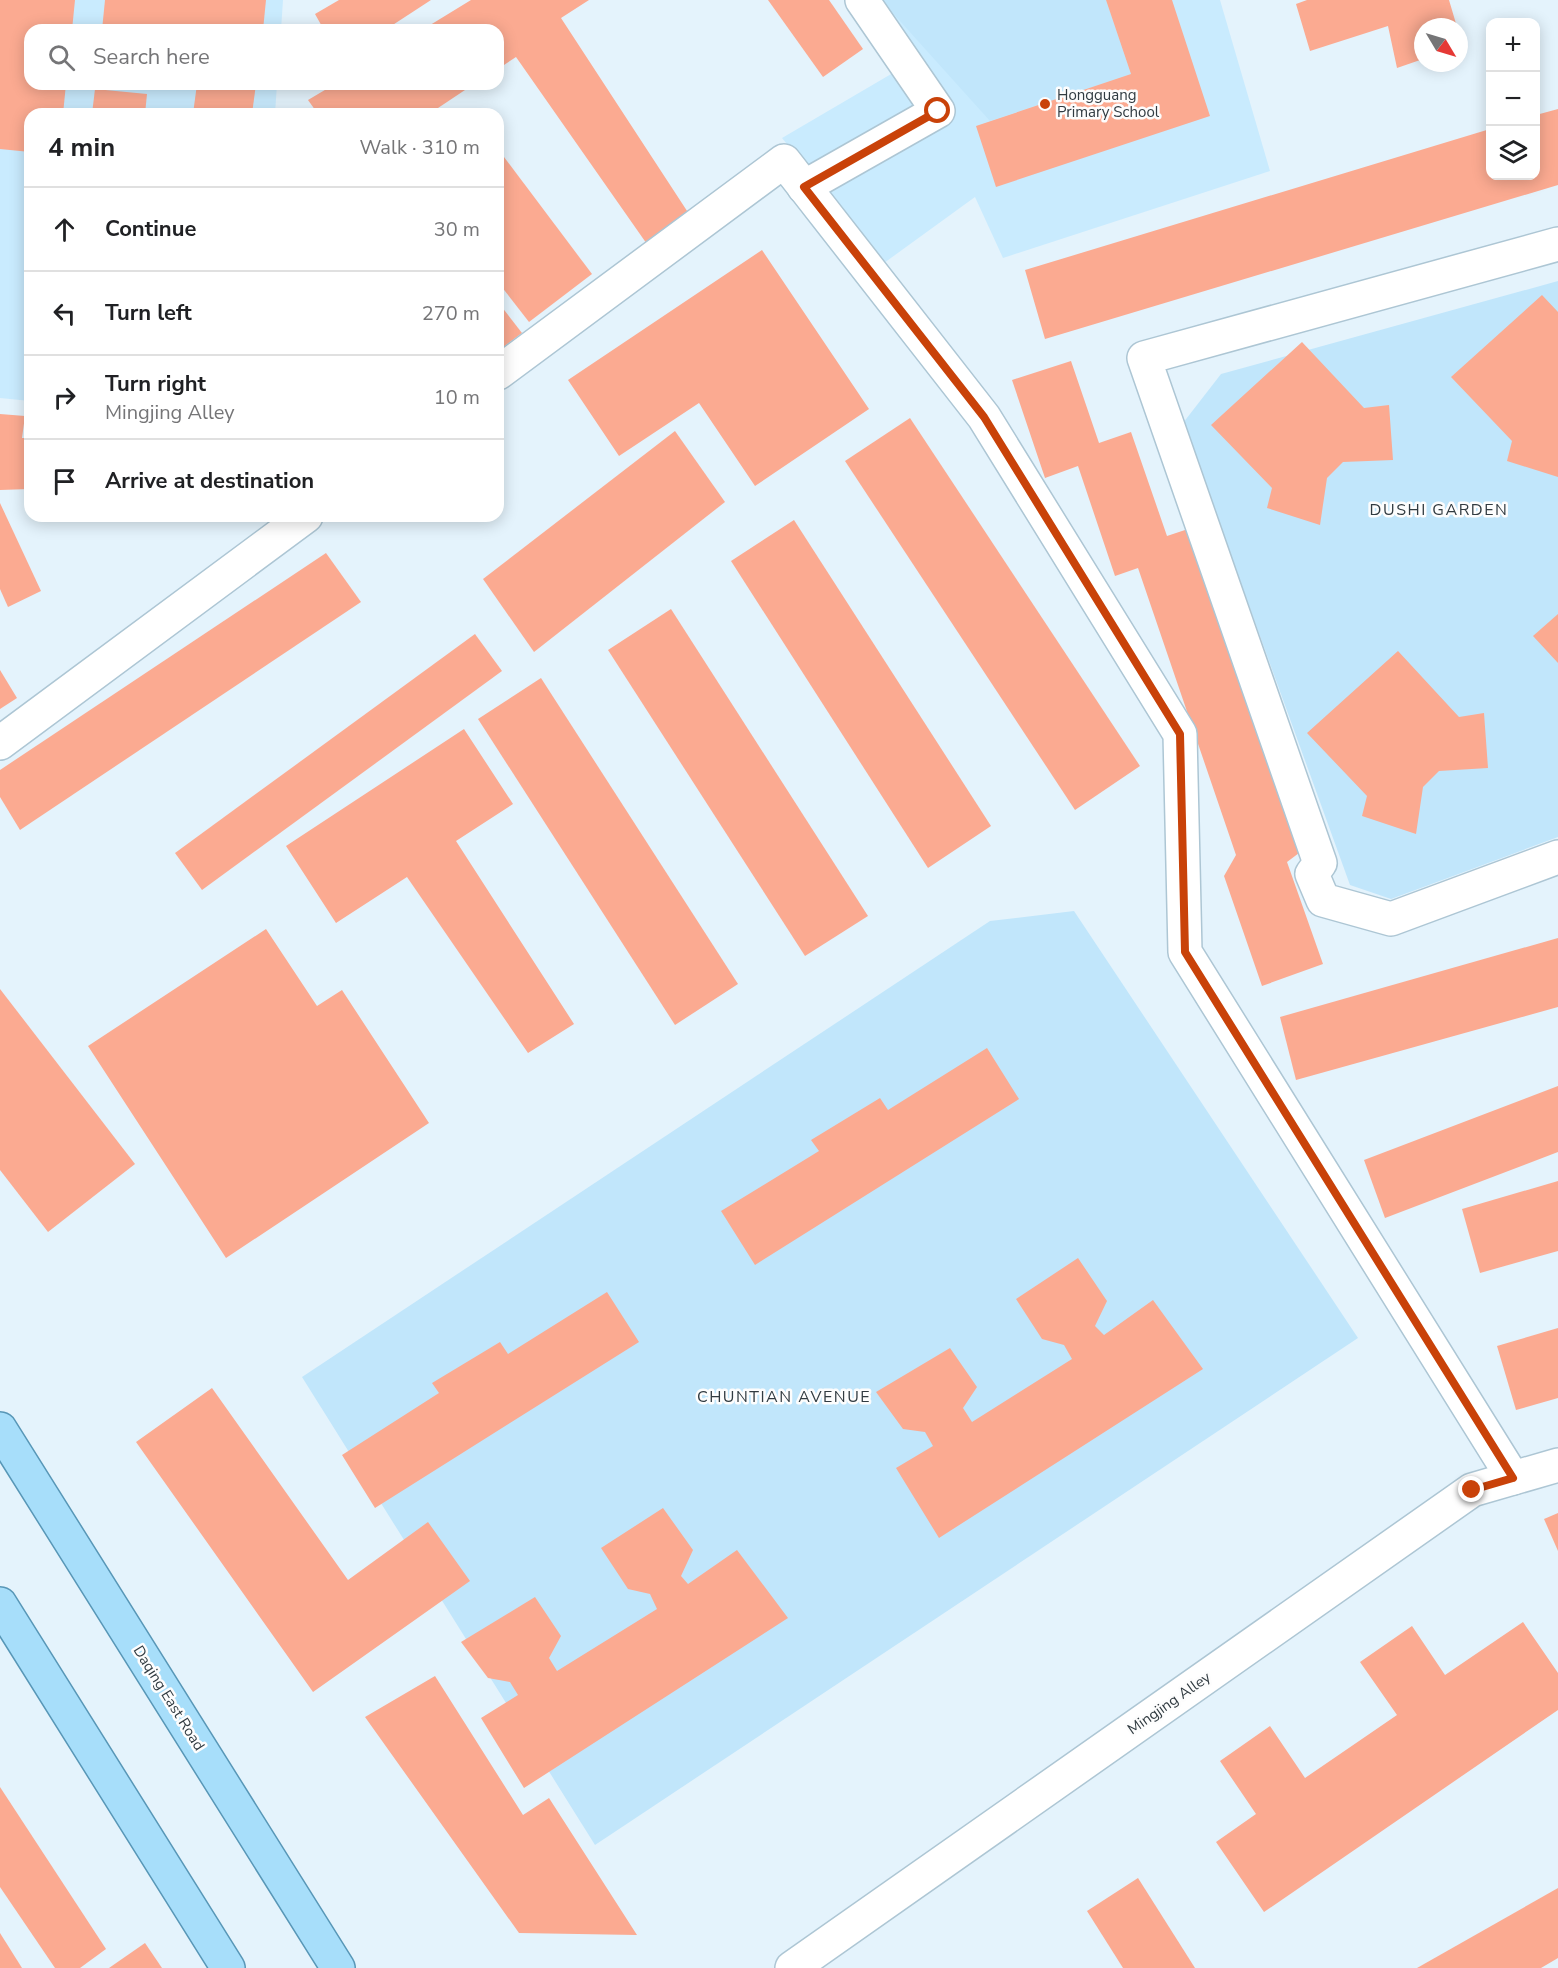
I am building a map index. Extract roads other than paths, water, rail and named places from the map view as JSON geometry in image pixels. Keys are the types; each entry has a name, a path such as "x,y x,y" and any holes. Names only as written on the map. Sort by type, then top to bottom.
{"main road":[{"name":"Daqing East Road","path":"0,1429 338,1968"},
{"path":"0,1604 228,1968"}],"street":[{"path":"804,187 938,111 862,0"},
{"path":"504,369 784,161 984,417 1180,734 1185,952 1513,1478"},
{"path":"1558,244 1143,357 1320,863 1312,874 1323,900 1391,920 1558,857"},
{"path":"0,743 298,522"},
{"name":"Mingjing Alley","path":"792,1968 1472,1490 1558,1465"}],"place":[{"name":"Hongguang Primary School","path":"1045,104"}],"district":[{"name":"DUSHI GARDEN","path":"1439,509"},
{"name":"CHUNTIAN AVENUE","path":"784,1396"}]}
